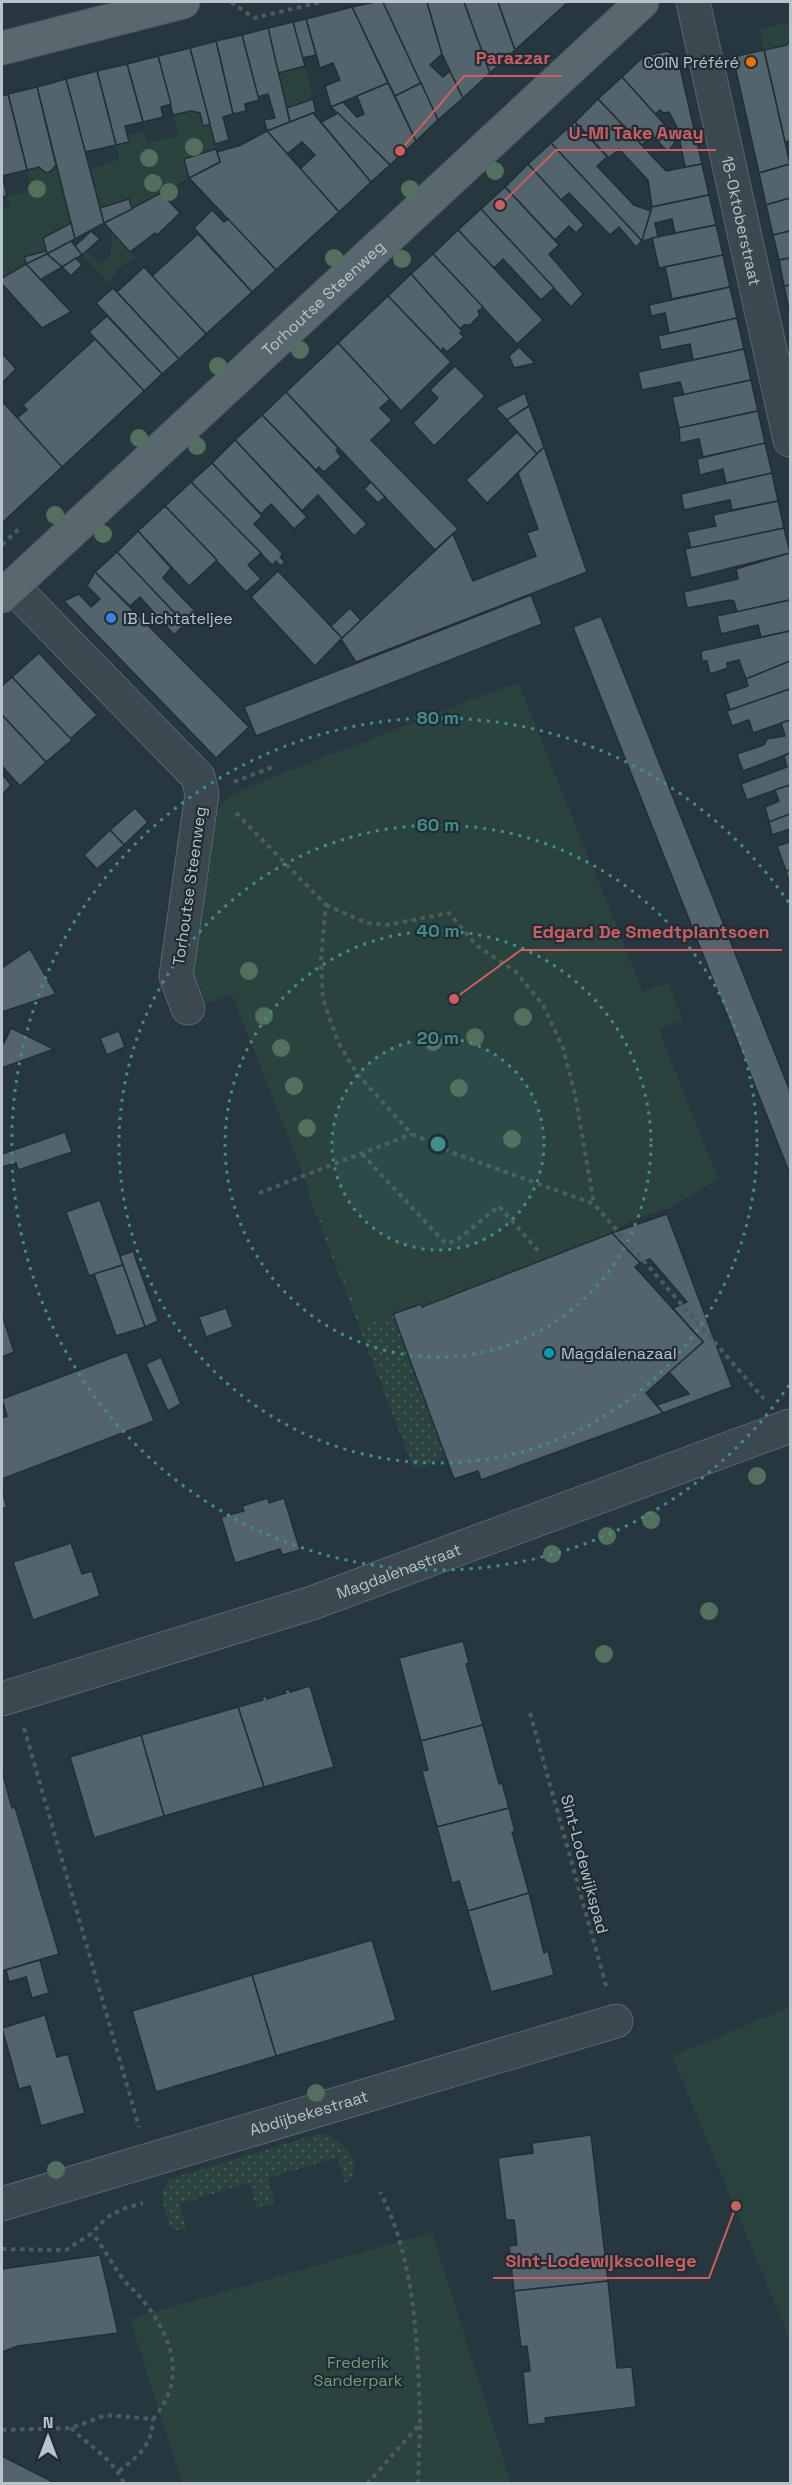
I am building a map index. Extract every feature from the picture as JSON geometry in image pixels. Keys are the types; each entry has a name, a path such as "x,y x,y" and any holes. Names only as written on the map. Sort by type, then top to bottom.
{"main road":[{"path":"2,48 183,2"},
{"name":"Torhoutse Steenweg","path":"7,591 642,5"}],"street":[{"name":"18-Oktoberstraat","path":"693,2 790,440"},
{"name":"Torhoutse Steenweg","path":"7,591 198,777 202,794 176,976 188,1008"},
{"name":"Magdalenastraat","path":"8,1697 312,1603 789,1427"},
{"name":"Abdijbekestraat","path":"2,2204 616,2021"}],"path":[{"path":"231,2 254,18 321,2"},
{"path":"202,794 276,766"},
{"path":"202,794 222,799 326,905 367,923 387,925 449,913 476,945 515,971 543,1005 563,1048 575,1094 594,1204"},
{"path":"326,905 321,958 323,999 338,1042 357,1074 412,1134 456,1154 559,1189 594,1204 789,1427"},
{"path":"259,1193 412,1134"},
{"path":"362,1154 445,1243 456,1241 499,1206 540,1253"},
{"path":"8,1697 149,2160"},
{"name":"Sint-Lodewijkspad","path":"530,1713 616,2021"},
{"path":"380,2192 393,2217 417,2328 420,2424 418,2484"},
{"path":"2,2249 66,2250 92,2233 106,2218 122,2209 143,2203"},
{"path":"92,2233 125,2281 158,2320 168,2343 173,2385 167,2403 153,2419 152,2436 142,2453 119,2471"},
{"path":"2,2430 70,2428 106,2415 153,2419"},
{"path":"367,2484 420,2424"},
{"path":"70,2428 119,2471 124,2484"}],"green space":[{"path":"790,22 790,39 787,45 764,50 760,29"},
{"path":"305,66 313,99 287,108 278,73"},
{"path":"191,111 200,113 203,126 210,124 216,149 184,159 189,178 132,209 129,199 100,208 90,170 119,159 116,145 129,142 127,135 145,132 148,143 178,136 173,115"},
{"path":"56,165 71,223 43,238 46,251 25,257 26,264 2,278 2,209 10,207 7,196 32,191 27,170 39,167 46,173"},
{"path":"112,232 137,259 127,262 120,268 110,284 82,255 86,251 100,265 111,255"},
{"path":"518,682 643,992 668,983 683,1020 659,1030 718,1179 670,1208 629,1221 612,1233 422,1307 420,1304 363,1326 232,995 207,1004 193,973 218,809 231,795 273,777"},
{"path":"325,1180 393,1314 446,1457 414,1470 309,1196"},
{"path":"790,2007 790,2340 672,2056"},
{"path":"318,2134 334,2138 348,2150 354,2165 349,2181 345,2183 338,2157 268,2178 275,2204 257,2208 249,2183 179,2204 187,2229 174,2230 169,2225 162,2191 169,2179"},
{"name":"Frederik Sanderpark","path":"432,2232 511,2483 182,2483 130,2319"}],"building":[{"path":"383,2 421,83 395,96 352,7"},
{"path":"383,2 427,2 442,54 430,65 443,77 450,71 463,98 438,120"},
{"path":"427,2 464,2 490,73 463,98 442,54"},
{"path":"464,2 498,2 515,50 490,73"},
{"path":"498,2 568,2 515,50"},
{"path":"352,7 388,83 331,107 325,86 340,80 333,63 320,68 306,19"},
{"path":"306,19 316,55 302,58 293,22"},
{"path":"293,22 305,66 278,73 268,28"},
{"path":"268,28 290,122 267,131 264,120 275,118 268,94 258,97 242,35"},
{"path":"242,35 259,100 245,104 246,111 233,114 216,41"},
{"path":"790,39 790,141 785,142 764,50 787,45"},
{"path":"216,41 233,114 223,117 229,140 215,144 190,48"},
{"path":"190,48 210,124 203,126 200,113 191,111 173,115 158,56"},
{"path":"764,50 790,164 759,173 733,57"},
{"path":"667,51 678,59 702,164 685,167 677,127 669,112 663,113 660,110 655,114 622,77 643,57"},
{"path":"158,56 171,104 161,107 163,117 143,122 127,64"},
{"path":"127,64 143,122 125,126 129,142 116,145 97,71"},
{"path":"97,71 116,145 85,152 66,79"},
{"path":"622,77 674,135 675,142 668,152 652,135 642,145 598,99"},
{"path":"66,79 104,223 75,239 37,87"},
{"path":"388,83 416,141 390,165 331,107 343,102 357,117 364,114 357,96"},
{"path":"421,83 438,120 416,141 395,96"},
{"path":"37,87 56,165 46,173 39,167 27,170 8,94"},
{"path":"8,94 27,170 2,176 2,96"},
{"path":"313,99 316,112 290,122 287,108"},
{"path":"598,99 666,171 702,164 709,195 652,207 648,180 619,149 609,158 575,122"},
{"path":"313,113 371,182 339,212 300,169 315,155 302,142 287,154 267,131"},
{"path":"338,113 390,165 371,182 321,122"},
{"path":"575,122 607,157 597,166 634,205 651,211 642,241 551,143"},
{"path":"267,131 339,212 276,270 189,178 220,162 217,152 241,145"},
{"path":"551,143 642,241 636,247 619,227 610,235 569,193 561,200 528,164"},
{"path":"216,149 220,162 189,178 184,159"},
{"path":"528,164 584,225 576,233 569,226 555,240 505,187"},
{"path":"790,164 790,198 766,205 759,173"},
{"path":"2,172 7,196 3,197 2,192"},
{"path":"505,187 559,245 549,254 583,294 571,307 481,209"},
{"path":"161,193 180,213 157,235 155,233 130,252 104,223"},
{"path":"709,195 716,225 675,233 672,219 655,223 658,237 642,241 652,207"},
{"path":"790,198 790,231 773,235 766,205"},
{"path":"129,199 132,209 104,223 100,208"},
{"path":"481,209 554,288 541,300 503,259 494,268 458,230"},
{"path":"212,210 224,222 228,219 276,270 252,292 194,228"},
{"path":"71,223 75,239 47,254 43,238"},
{"path":"716,225 723,255 659,268 652,238"},
{"path":"458,230 543,320 517,344 433,254"},
{"path":"91,231 100,239 82,255 75,246"},
{"path":"790,231 790,258 779,260 773,235"},
{"path":"198,234 252,292 206,334 152,276"},
{"path":"71,241 82,255 62,267 47,254"},
{"path":"46,251 47,254 26,264 24,257"},
{"path":"47,254 62,267 40,280 26,264"},
{"path":"433,254 483,307 478,311 480,315 470,325 464,325 460,329 411,274"},
{"path":"723,255 730,287 672,299 665,267"},
{"path":"76,258 82,265 71,276 62,267"},
{"path":"790,258 790,285 784,286 779,260"},
{"path":"26,264 71,312 42,328 2,284 2,278"},
{"path":"144,267 206,334 179,359 117,292"},
{"path":"411,274 462,331 460,333 464,337 447,352 443,348 441,351 388,296"},
{"path":"790,285 790,314 784,286"},
{"path":"730,287 737,318 669,333 665,313 651,316 649,305"},
{"path":"113,288 179,359 162,374 96,303"},
{"path":"388,296 451,362 401,411 338,343"},
{"path":"107,316 162,374 144,391 89,332"},
{"path":"737,318 744,349 693,360 690,344 661,350 658,336"},
{"path":"95,339 144,391 62,467 17,418 27,410 23,405"},
{"path":"338,343 390,399 380,408 392,420 371,440 458,529 435,550 286,392"},
{"path":"519,347 535,363 514,368 509,356"},
{"path":"744,349 751,380 684,395 680,382 642,390 638,372"},
{"path":"2,353 16,369 2,383"},
{"path":"455,366 485,396 434,446 413,423 438,398 430,390"},
{"path":"751,380 758,411 679,428 672,397"},
{"path":"286,392 338,448 336,450 341,457 324,472 319,467 316,470 262,415"},
{"path":"525,393 529,406 507,420 496,408"},
{"path":"2,401 62,467 2,523"},
{"path":"529,406 544,447 537,454 507,420"},
{"path":"758,411 765,443 703,457 699,439 680,443 679,428"},
{"path":"262,415 367,524 354,536 318,495 302,511 235,440"},
{"path":"517,432 537,454 487,503 466,480"},
{"path":"235,440 307,517 294,529 271,504 261,514 212,463"},
{"path":"765,443 772,473 726,483 723,469 700,475 697,459"},
{"path":"544,447 587,572 356,662 341,639 453,534 473,581 536,556 527,533 538,529 518,473"},
{"path":"212,463 262,516 254,524 283,554 280,557 285,562 280,566 276,561 272,565 191,482"},
{"path":"772,473 778,501 732,510 730,500 684,510 681,494"},
{"path":"191,482 261,553 248,565 261,579 246,592 165,506"},
{"path":"371,482 385,497 378,503 364,489"},
{"path":"778,501 784,528 691,548 687,532 716,526 713,515"},
{"path":"165,506 217,560 189,586 138,531"},
{"path":"784,528 790,553 691,578 685,549"},
{"path":"138,531 171,568 163,578 197,613 185,624 117,552"},
{"path":"117,552 185,624 174,635 140,597 130,606 95,572"},
{"path":"790,553 790,600 737,612 734,601 730,600 687,608 684,592 738,579 736,569"},
{"path":"278,571 342,638 315,666 251,597"},
{"path":"95,572 249,727 216,758 64,601 79,594 91,607 100,599 87,586"},
{"path":"531,595 542,624 256,736 244,707"},
{"path":"790,600 790,631 761,637 758,625 721,634 717,616"},
{"path":"350,608 361,620 342,638 331,626"},
{"path":"601,616 790,1091 790,1174 573,627"},
{"path":"790,631 790,661 746,679 739,660 727,663 728,668 710,674 707,661 702,661 701,651"},
{"path":"39,653 97,715 70,739 12,677"},
{"path":"790,661 790,689 730,710 725,694 748,686 746,679"},
{"path":"12,677 72,740 46,762 2,715 2,686"},
{"path":"790,689 790,720 753,733 749,720 732,726 727,711"},
{"path":"2,715 46,762 20,786 2,766"},
{"path":"790,720 790,753 743,771 737,754 764,745 767,739 785,736 781,723"},
{"path":"790,753 790,785 747,800 741,784 787,767 784,756"},
{"path":"2,774 11,785 2,795"},
{"path":"790,785 790,814 769,822 765,807 779,801 775,790"},
{"path":"135,808 148,822 124,845 110,830"},
{"path":"790,814 790,829 772,835 769,822"},
{"path":"110,830 124,845 97,869 84,855"},
{"path":"790,842 790,870 786,871 777,846"},
{"path":"790,870 790,886 786,871"},
{"path":"30,949 56,994 2,1012 2,968"},
{"path":"11,1028 54,1049 2,1068 2,1042 4,1043"},
{"path":"119,1031 125,1047 107,1055 100,1038"},
{"path":"65,1132 72,1152 18,1170 16,1163 2,1167 2,1154"},
{"path":"100,1200 123,1265 89,1276 66,1212"},
{"path":"667,1214 732,1387 663,1413 657,1405 689,1394 669,1372 703,1342 673,1308 687,1302 650,1259 640,1263 612,1233"},
{"name":"Magdalenazaal","path":"612,1233 640,1263 635,1267 703,1342 646,1393 663,1413 481,1480 478,1471 454,1479 393,1314 421,1304 422,1307"},
{"path":"133,1251 158,1321 145,1327 120,1256"},
{"path":"123,1265 145,1327 116,1336 94,1274"},
{"path":"226,1308 233,1327 206,1337 199,1317"},
{"path":"2,1314 14,1352 2,1357"},
{"path":"127,1352 154,1421 2,1479 2,1418 7,1416 2,1399"},
{"path":"161,1357 181,1404 168,1411 146,1364"},
{"path":"2,1491 7,1507 2,1509"},
{"path":"268,1498 269,1503 284,1498 300,1550 282,1555 280,1549 235,1563 221,1517 244,1511 242,1506"},
{"path":"71,1543 82,1574 92,1571 100,1596 33,1620 13,1562"},
{"path":"463,1641 469,1663 466,1664 483,1725 421,1741 399,1658"},
{"path":"310,1686 334,1767 264,1787 238,1707 263,1700 262,1697 266,1696 267,1699 286,1693 284,1691 289,1689 290,1692"},
{"path":"238,1707 264,1787 164,1816 141,1735"},
{"path":"483,1725 499,1784 502,1783 509,1808 437,1827 422,1771 428,1770 421,1741"},
{"path":"141,1735 164,1816 94,1838 70,1757"},
{"path":"2,1771 59,1954 2,1971"},
{"path":"509,1808 515,1832 512,1832 529,1893 468,1911 459,1881 452,1883 437,1827"},
{"path":"529,1893 544,1953 548,1951 554,1975 491,1992 468,1911"},
{"path":"372,1940 396,2020 276,2056 252,1975"},
{"path":"40,1960 49,1993 32,1998 26,1977 9,1982 6,1970"},
{"path":"252,1975 276,2056 156,2092 132,2011"},
{"path":"45,2015 57,2057 68,2054 85,2113 41,2126 30,2086 19,2089 2,2028"},
{"path":"591,2135 608,2281 514,2291 509,2246 517,2245 514,2220 506,2220 498,2158 533,2153 532,2143"},
{"path":"100,2255 118,2333 18,2346 2,2352 2,2269"},
{"path":"608,2281 617,2368 632,2367 636,2407 545,2418 546,2423 528,2425 523,2372 530,2371 527,2346 521,2347 514,2291"},
{"path":"2,2456 57,2484 2,2484"}],"place":[{"name":"COIN Préféré","path":"751,62"},
{"name":"Parazzar","path":"400,151"},
{"name":"U-Mi Take Away","path":"500,205"},
{"name":"IB Lichtateljee","path":"111,618"},
{"name":"Edgard De Smedtplantsoen","path":"454,999"},
{"name":"Magdalenazaal","path":"549,1353"},
{"name":"Sint-Lodewijkscollege","path":"736,2206"}]}
